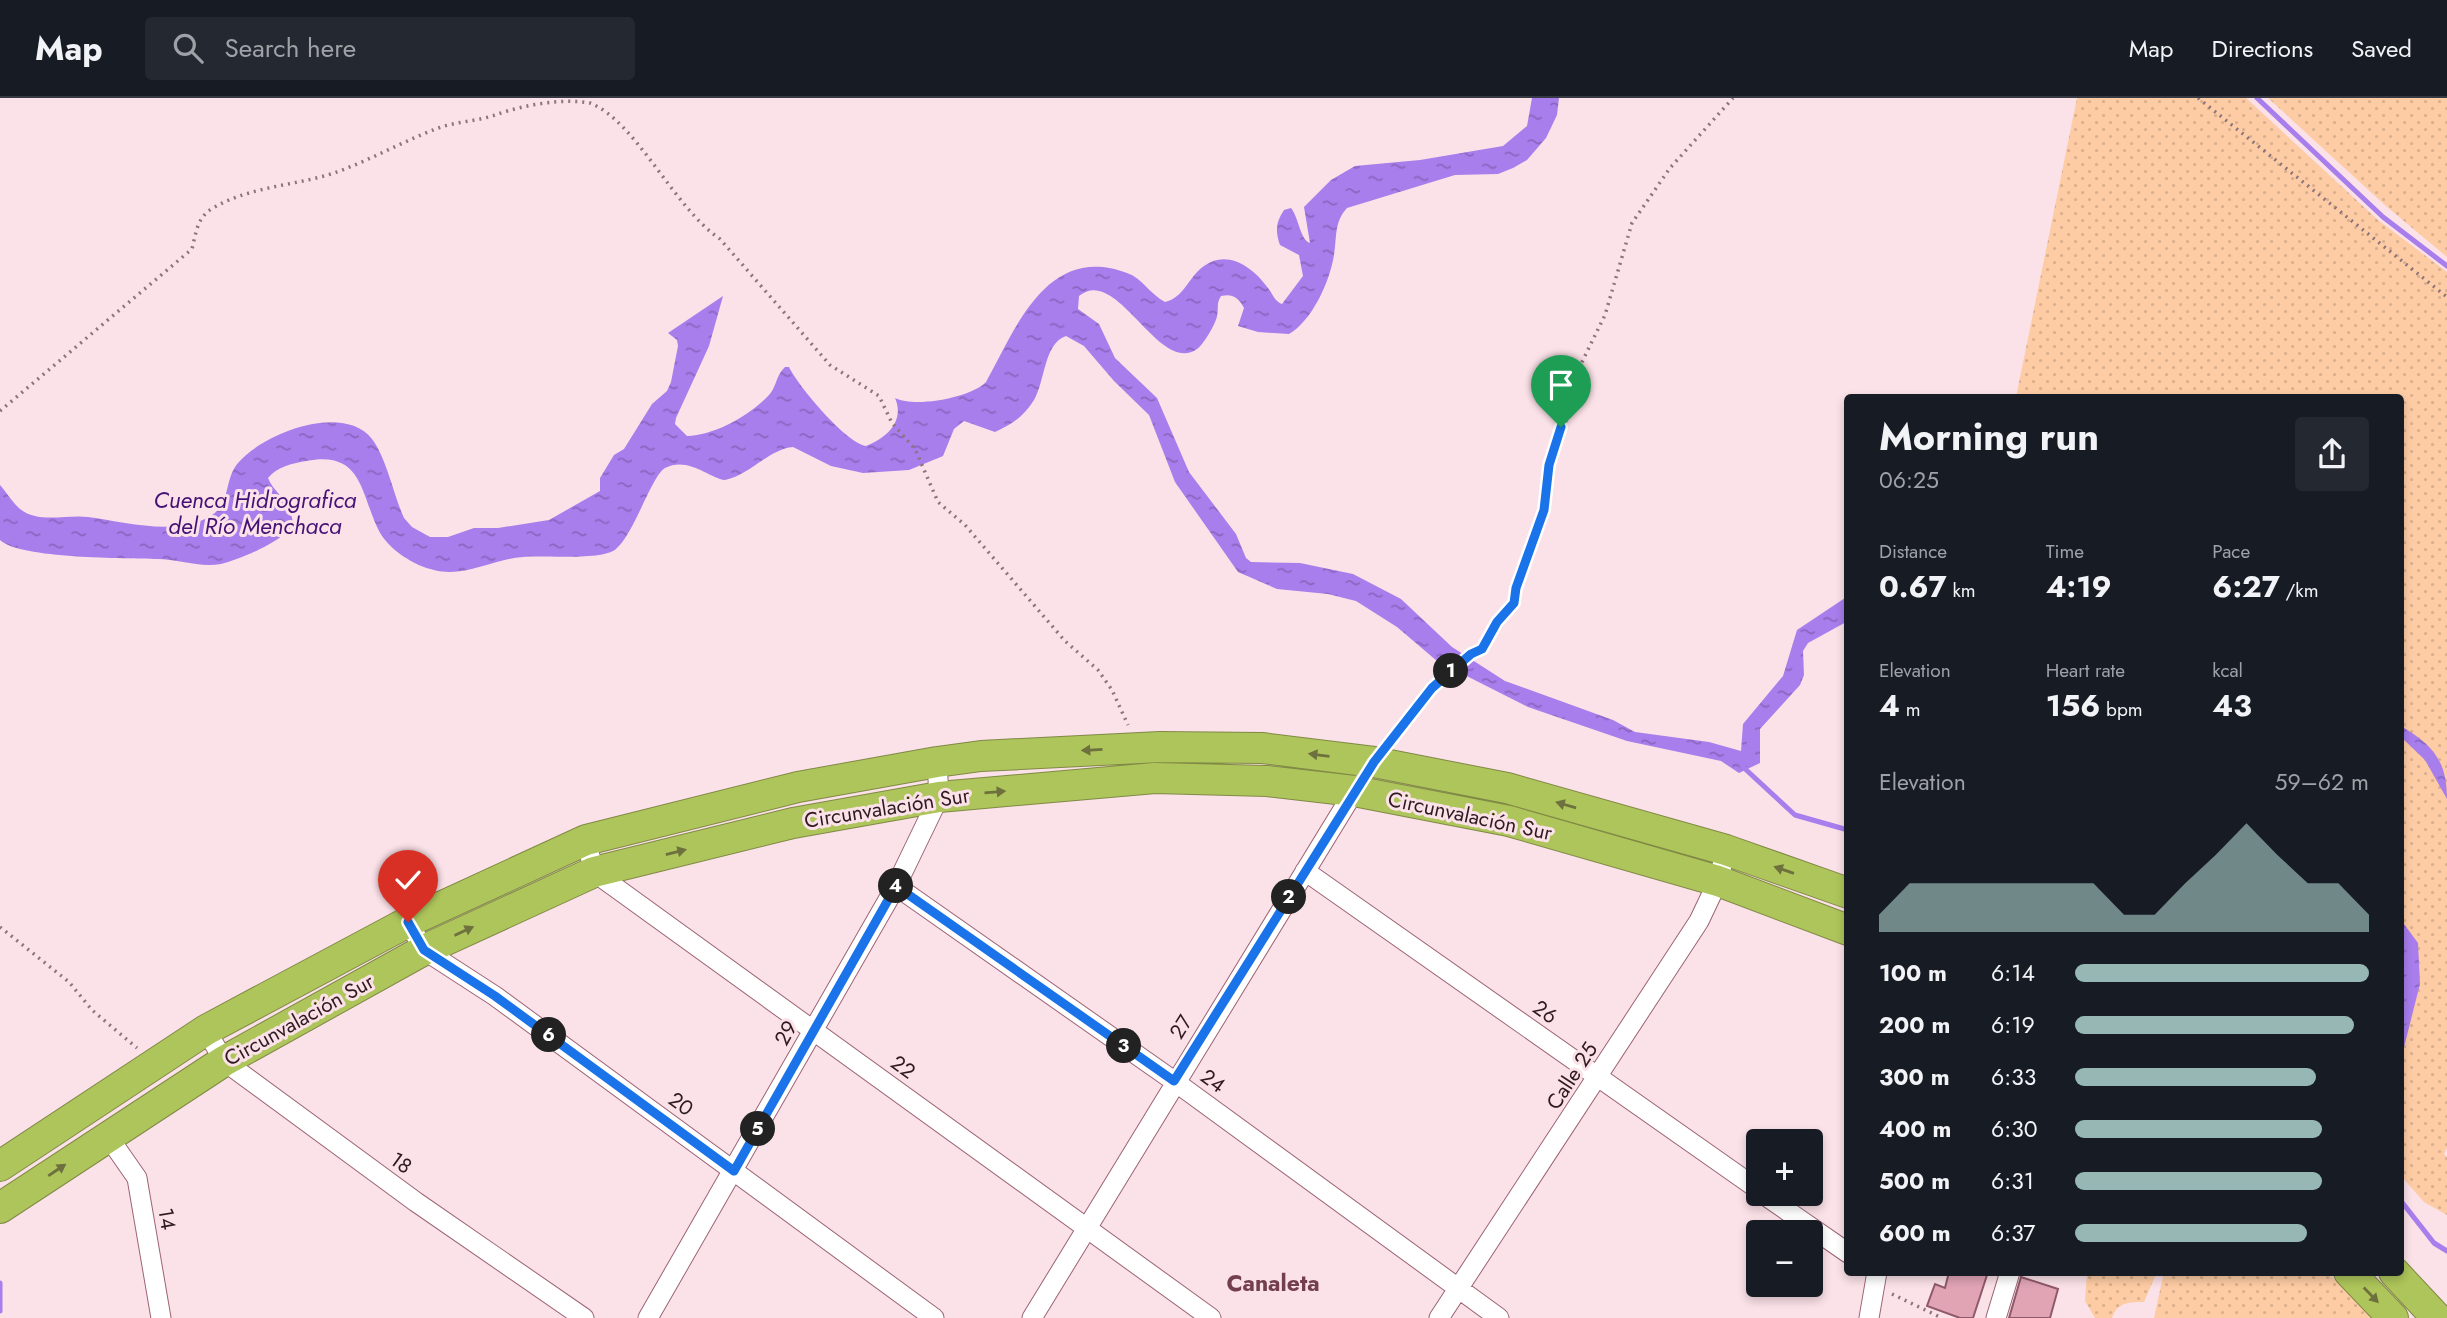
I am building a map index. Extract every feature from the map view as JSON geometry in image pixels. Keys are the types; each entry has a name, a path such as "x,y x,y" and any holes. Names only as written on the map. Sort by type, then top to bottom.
{"highway":[{"name":"Circunvalación Sur","path":"0,1166 206,1030 408,922 586,840 798,787 937,762 1160,747 1262,748 1374,762 1507,788 1726,850 1844,892"},
{"name":"Circunvalación Sur","path":"0,1208 107,1135 224,1061 424,950 594,872 793,823 939,797 1155,778 1267,780 1353,792 1509,821 1718,881 1844,928"},
{"path":"2353,1276 2393,1318"},
{"path":"2398,1276 2437,1318"}],"street":[{"name":"29","path":"648,1318 896,886 939,797 937,762"},
{"name":"27","path":"1032,1318 1174,1081 1374,762"},
{"path":"586,840 594,872"},
{"name":"Calle 25","path":"1439,1318 1699,921 1718,881 1726,850"},
{"name":"26","path":"1305,871 1746,1181"},
{"name":"22","path":"594,872 1211,1318"},
{"name":"24","path":"896,886 1174,1081 1499,1318"},
{"name":"20","path":"408,922 424,950 495,996 934,1318"},
{"name":"18","path":"206,1030 224,1061 416,1202 584,1318"},
{"name":"14","path":"107,1135 137,1178 161,1318"},
{"path":"1780,1206 1844,1250"},
{"path":"1869,1318 1876,1276"},
{"path":"1996,1318 2009,1276"}],"path":[{"path":"1374,762 1432,688 1471,654 1482,649 1497,622 1514,603 1516,588 1544,510 1552,452 1561,427 1575,405 1574,394 1581,364 1605,315 1632,223 1670,168 1733,98"},
{"path":"2198,98 2447,297"},
{"path":"0,411 192,249 198,223 212,208 246,192 305,182 336,172 386,154 421,135 467,119 497,115 527,104 561,99 587,101 611,113 700,224 720,239 830,365 879,396 892,423 915,449 937,502 965,524 1065,641 1098,670 1133,730"},
{"path":"0,927 69,982 92,1010 139,1049"},
{"path":"1878,1276 1887,1291 1941,1318"}],"shaded area":[{"path":"2077,98 2246,98 2378,220 2447,272 2447,1148 2444,1154 2447,1157 2447,1215 2424,1202 2404,1179 2404,394 2017,394"},
{"path":"2268,98 2447,98 2447,257 2386,206"},
{"path":"2087,1276 2155,1276 2144,1302 2121,1306 2112,1318 2095,1318 2085,1301"},
{"path":"2163,1276 2331,1276 2372,1318 2154,1318"}],"water":[{"name":"Cuenca Hidrografica del Río Menchaca","path":"1532,98 1559,98 1557,115 1546,138 1527,160 1513,168 1498,174 1455,175 1347,208 1338,224 1332,265 1319,299 1305,320 1289,334 1258,332 1238,326 1244,308 1238,299 1225,295 1221,296 1216,319 1206,338 1197,349 1183,353 1168,348 1108,295 1093,290 1079,296 1078,309 1099,324 1115,358 1157,398 1189,472 1236,534 1246,558 1251,562 1300,563 1353,574 1401,599 1452,647 1505,681 1613,720 1635,732 1709,742 1741,751 1743,724 1783,676 1797,630 1844,599 1844,623 1808,643 1803,651 1804,675 1800,685 1760,729 1760,763 1739,773 1721,761 1627,741 1528,707 1437,661 1397,627 1356,601 1328,594 1277,589 1238,572 1175,482 1149,415 1114,381 1084,346 1066,336 1053,346 1038,392 1030,406 1018,419 995,432 964,421 954,429 943,456 909,470 863,473 831,466 793,447 776,452 743,473 725,480 690,466 674,465 660,473 623,542 609,553 512,558 457,572 427,568 411,561 389,545 379,531 357,478 349,468 339,462 325,459 280,468 268,478 288,507 293,523 289,530 272,543 221,564 50,554 28,551 0,540 0,485 20,509 35,516 80,516 149,526 181,526 195,523 216,512 224,499 233,470 249,452 283,433 323,423 342,423 359,428 372,439 382,456 404,518 412,527 430,537 448,537 474,528 498,528 549,520 600,491 600,478 614,455 624,449 652,404 667,391 671,382 678,346 677,340 668,333 723,296 709,346 675,424 687,436 709,432 731,423 769,395 782,370 789,367 812,400 835,425 857,443 866,446 892,428 898,414 895,398 915,402 942,400 968,393 986,382 1009,338 1038,296 1055,280 1075,270 1099,267 1127,273 1165,302 1177,296 1204,266 1213,261 1230,260 1255,273 1282,304 1303,276 1299,255 1280,245 1278,240 1277,227 1284,210 1291,208 1304,238 1310,243 1304,207 1331,180 1355,166 1420,160 1503,146 1527,126"},
{"path":"2404,728 2422,740 2436,755 2444,774 2447,799 2425,760 2404,740"},
{"path":"2404,924 2418,943 2420,984 2404,1047"}],"building":[{"path":"1948,1276 1987,1276 1973,1318 1960,1318 1927,1306 1935,1284 1945,1288"},
{"path":"2021,1277 2058,1289 2050,1318 2009,1318"}],"waterway":[{"path":"2257,98 2383,217 2447,266"},
{"path":"1742,766 1795,815 1844,829"},
{"path":"2404,1205 2434,1243 2447,1251"},
{"path":"0,1283 0,1311"}],"district":[{"name":"Canaleta","path":"1273,1283"}],"route":[{"path":"408,922 424,950 495,996 734,1171 896,886 1174,1081 1374,762 1424,701 1428,692 1471,654 1485,646 1487,637 1497,622 1514,603 1516,588 1544,510 1549,465 1561,427"}]}
